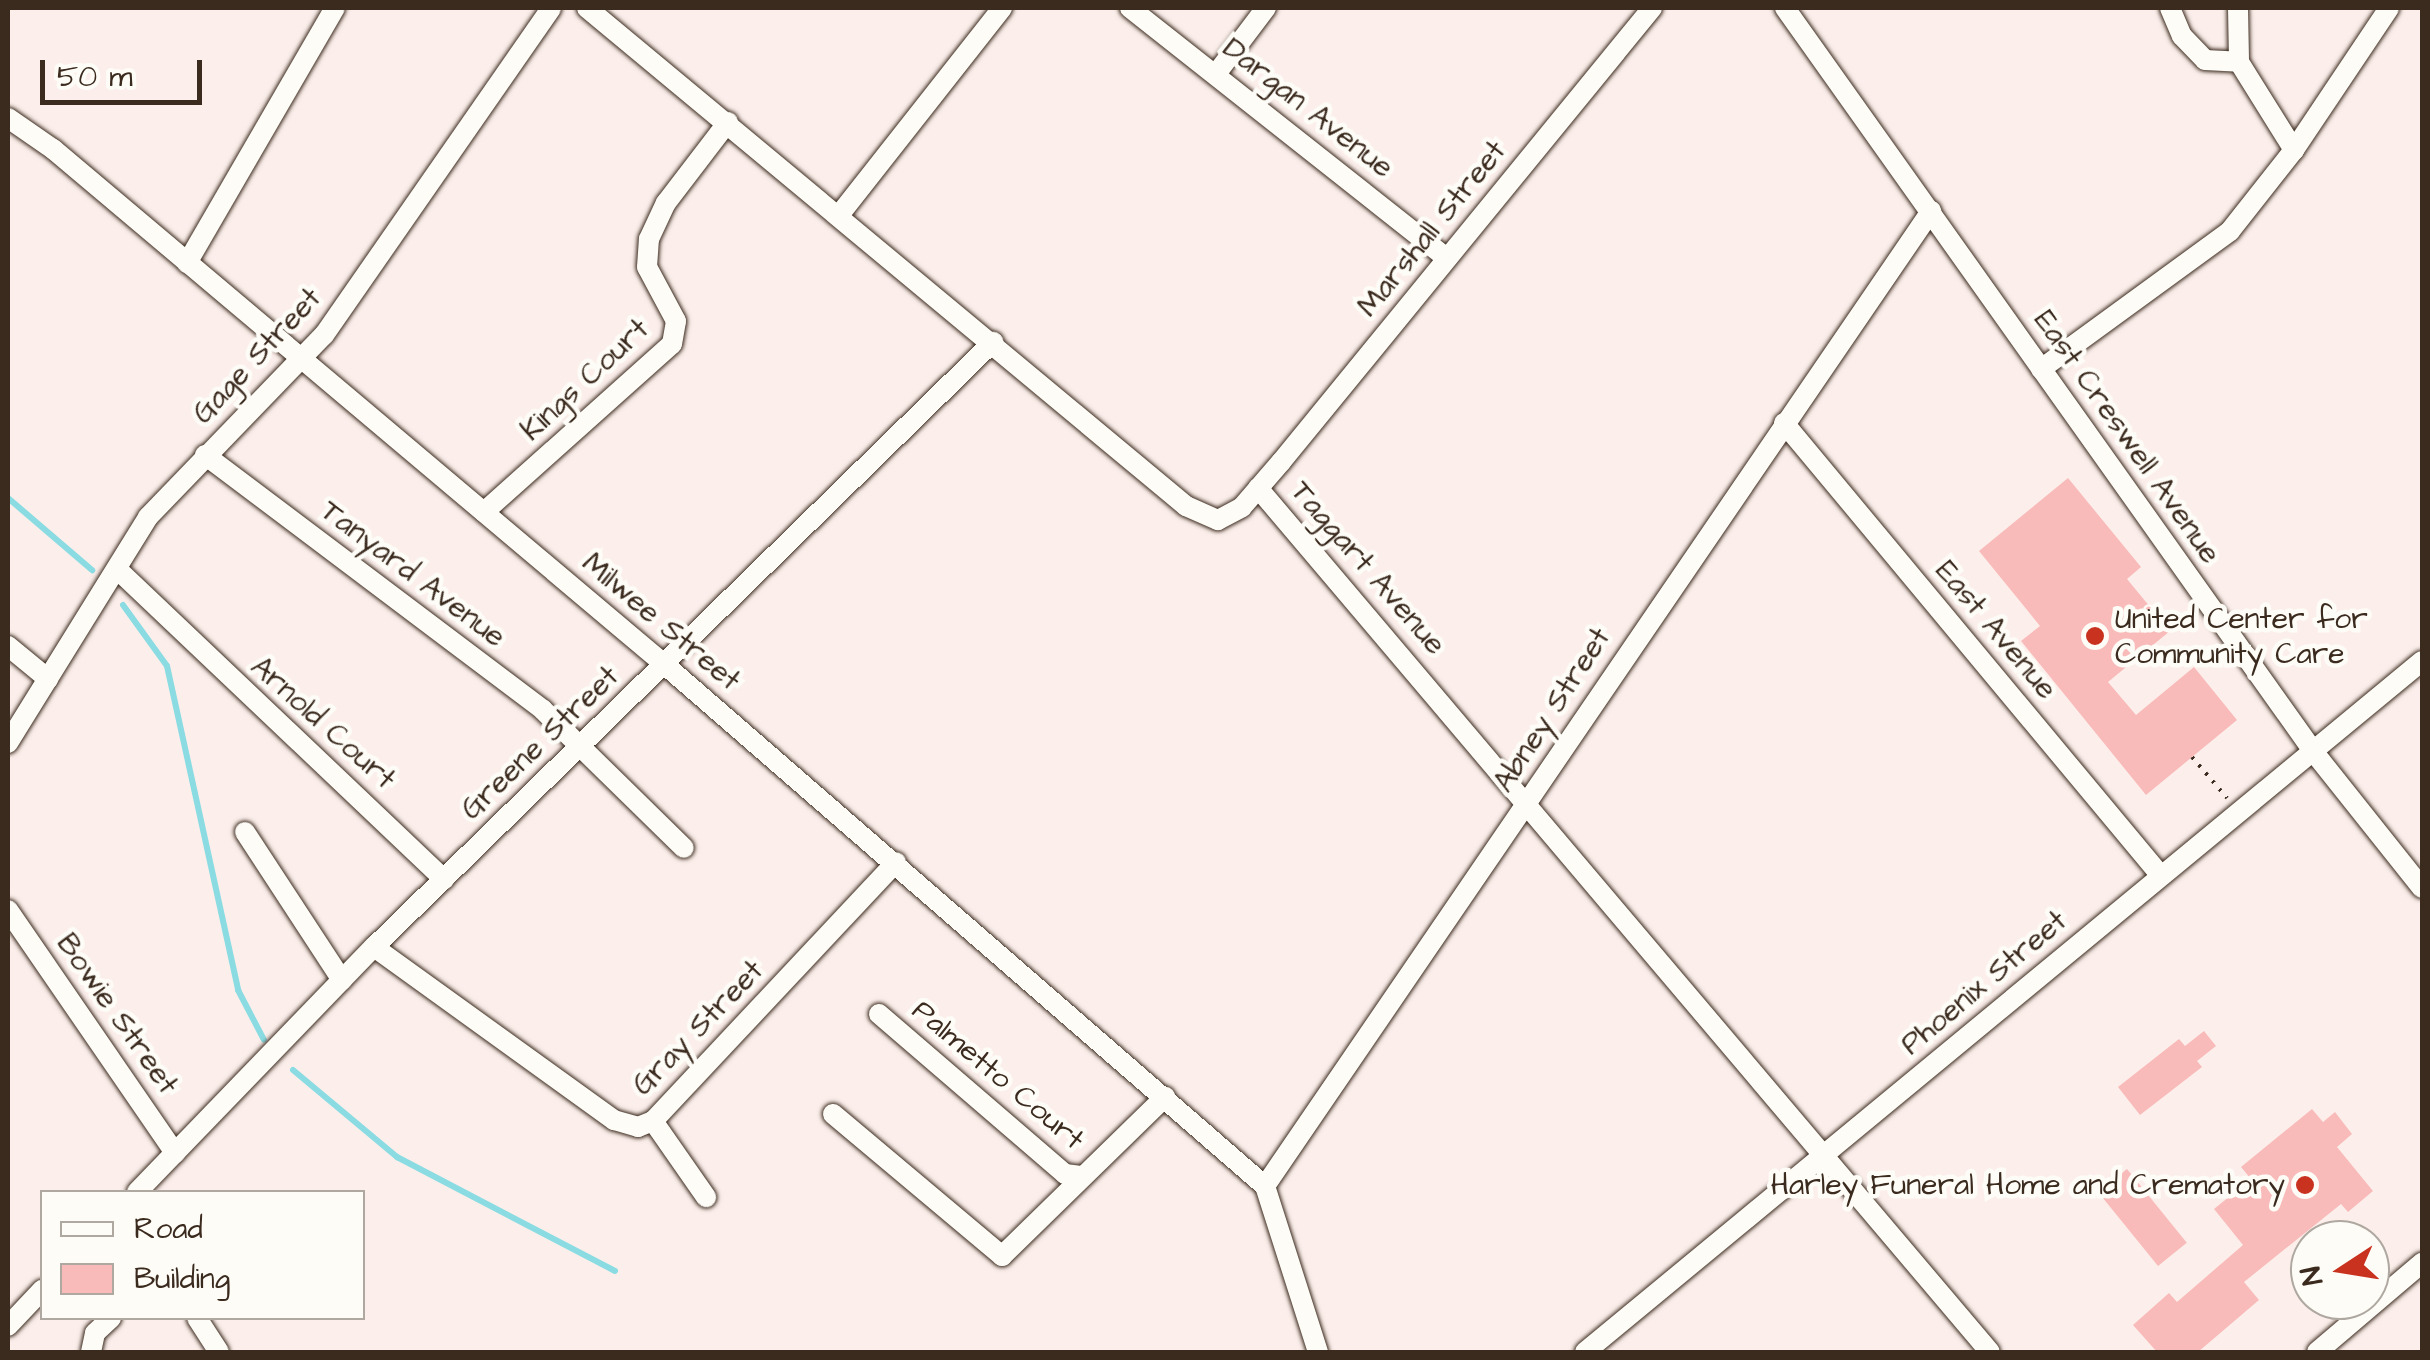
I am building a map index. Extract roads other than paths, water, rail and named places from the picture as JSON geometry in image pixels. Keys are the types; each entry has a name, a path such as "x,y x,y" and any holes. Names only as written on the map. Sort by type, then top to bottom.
{"street":[{"path":"187,263 335,8"},
{"name":"Gage Street","path":"8,742 148,517 302,358 551,8"},
{"name":"Taggart Avenue","path":"587,8 1200,516 1218,520 1233,514 1258,488 1990,1352"},
{"path":"840,214 1002,8"},
{"name":"Dargan Avenue","path":"1130,8 1447,258"},
{"path":"1216,74 1266,8"},
{"name":"Marshall Street","path":"1258,488 1652,8"},
{"name":"East Creswell Avenue","path":"1785,8 2313,751 2422,888"},
{"path":"2170,8 2182,36 2205,60 2238,62"},
{"path":"2238,8 2238,62 2294,150"},
{"path":"2042,369 2210,248 2294,150 2389,8"},
{"name":"Milwee Street","path":"8,118 302,358 664,664 1265,1186"},
{"name":"Kings Court","path":"484,512 672,344 676,321 647,267 649,238 666,203 728,122"},
{"name":"Abney Street","path":"1265,1186 1931,211"},
{"name":"Greene Street","path":"139,1190 374,947 993,342"},
{"name":"East Avenue","path":"1784,423 2161,876"},
{"name":"Tanyard Avenue","path":"205,455 543,710 684,848"},
{"name":"Arnold Court","path":"117,569 264,714 411,840 444,878"},
{"path":"8,646 48,680"},
{"name":"Phoenix Street","path":"1584,1352 2422,661"},
{"path":"245,832 342,980"},
{"name":"Gray Street","path":"374,947 614,1120 638,1128 653,1121 896,862"},
{"name":"Bowie Street","path":"8,910 175,1153"},
{"name":"Palmetto Court","path":"878,1014 1065,1174 1081,1176"},
{"path":"833,1114 1002,1256 1166,1097"},
{"path":"653,1121 706,1197"},
{"path":"1265,1186 1318,1352"},
{"path":"2317,1352 2422,1262"},
{"path":"8,1326 40,1292"},
{"path":"92,1352 95,1333 109,1320"},
{"path":"198,1320 220,1352"}],"waterway":[{"path":"8,498 92,570"},
{"path":"123,605 167,666 238,990 264,1040"},
{"path":"293,1070 397,1157 615,1271"}],"place":[{"name":"United Center for Community Care","path":"2095,636"},
{"name":"Harley Funeral Home and Crematory","path":"2305,1185"}]}
